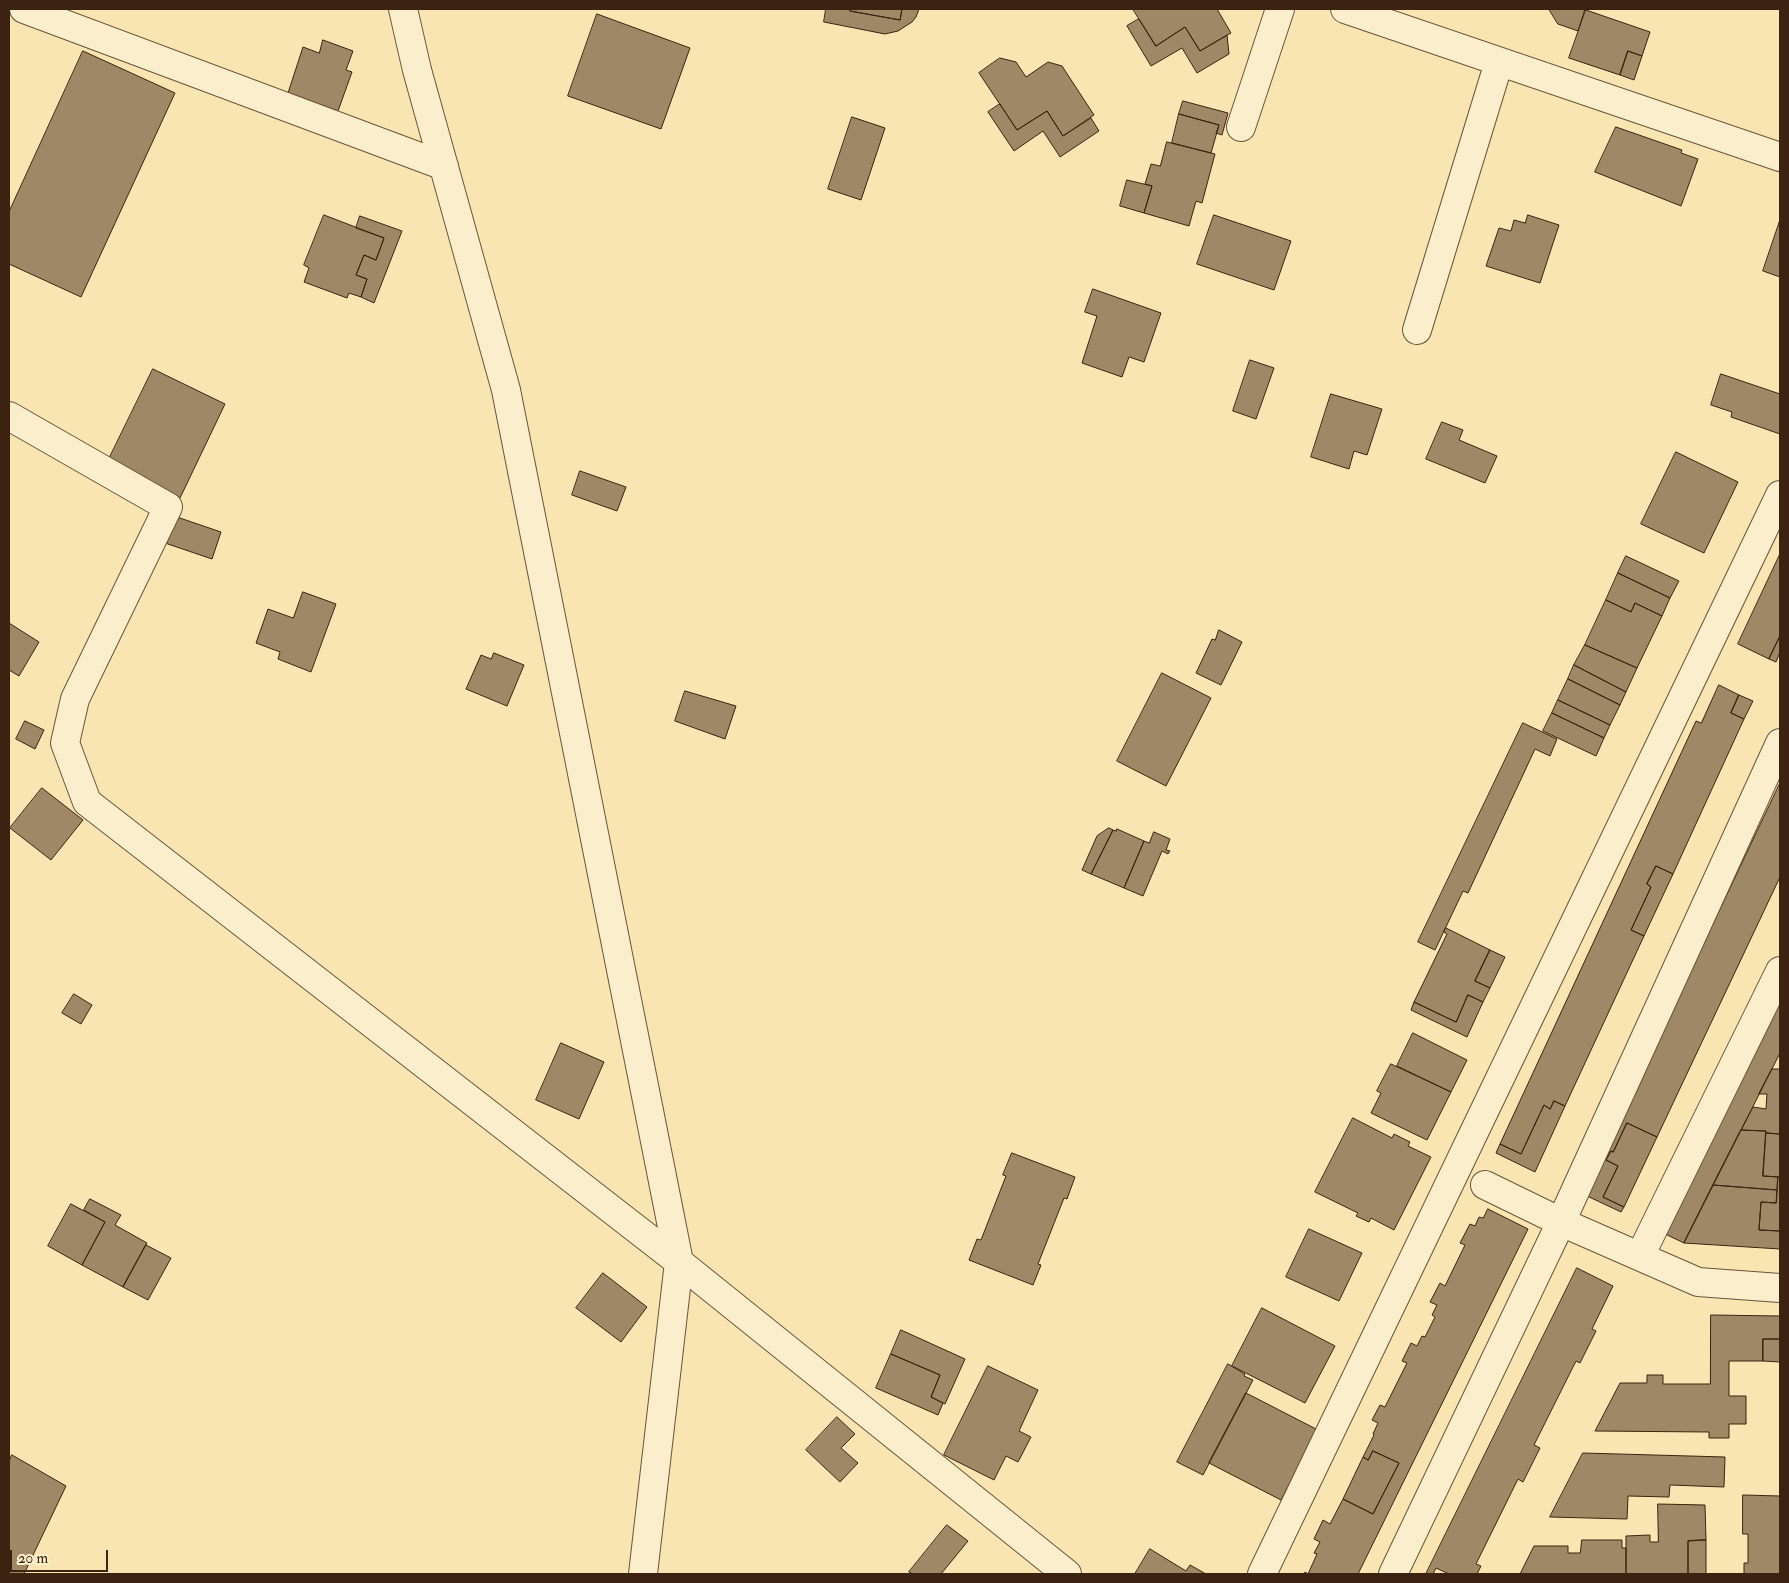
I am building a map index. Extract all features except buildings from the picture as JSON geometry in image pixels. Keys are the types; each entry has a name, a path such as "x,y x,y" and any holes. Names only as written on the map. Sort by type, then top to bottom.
{"street":[{"path":"24,9 444,166"},
{"path":"403,9 417,70 506,390 679,1262 643,1574"},
{"path":"1241,127 1280,9"},
{"path":"1345,9 1780,157"},
{"path":"1418,330 1499,62"},
{"path":"9,416 168,507 75,699 65,743 87,802 679,1262 1067,1574"},
{"path":"1262,1574 1780,495"},
{"path":"1393,1574 1562,1222 1780,743"},
{"path":"1640,1256 1780,971"},
{"path":"1485,1185 1562,1222 1698,1282 1780,1288"}]}
